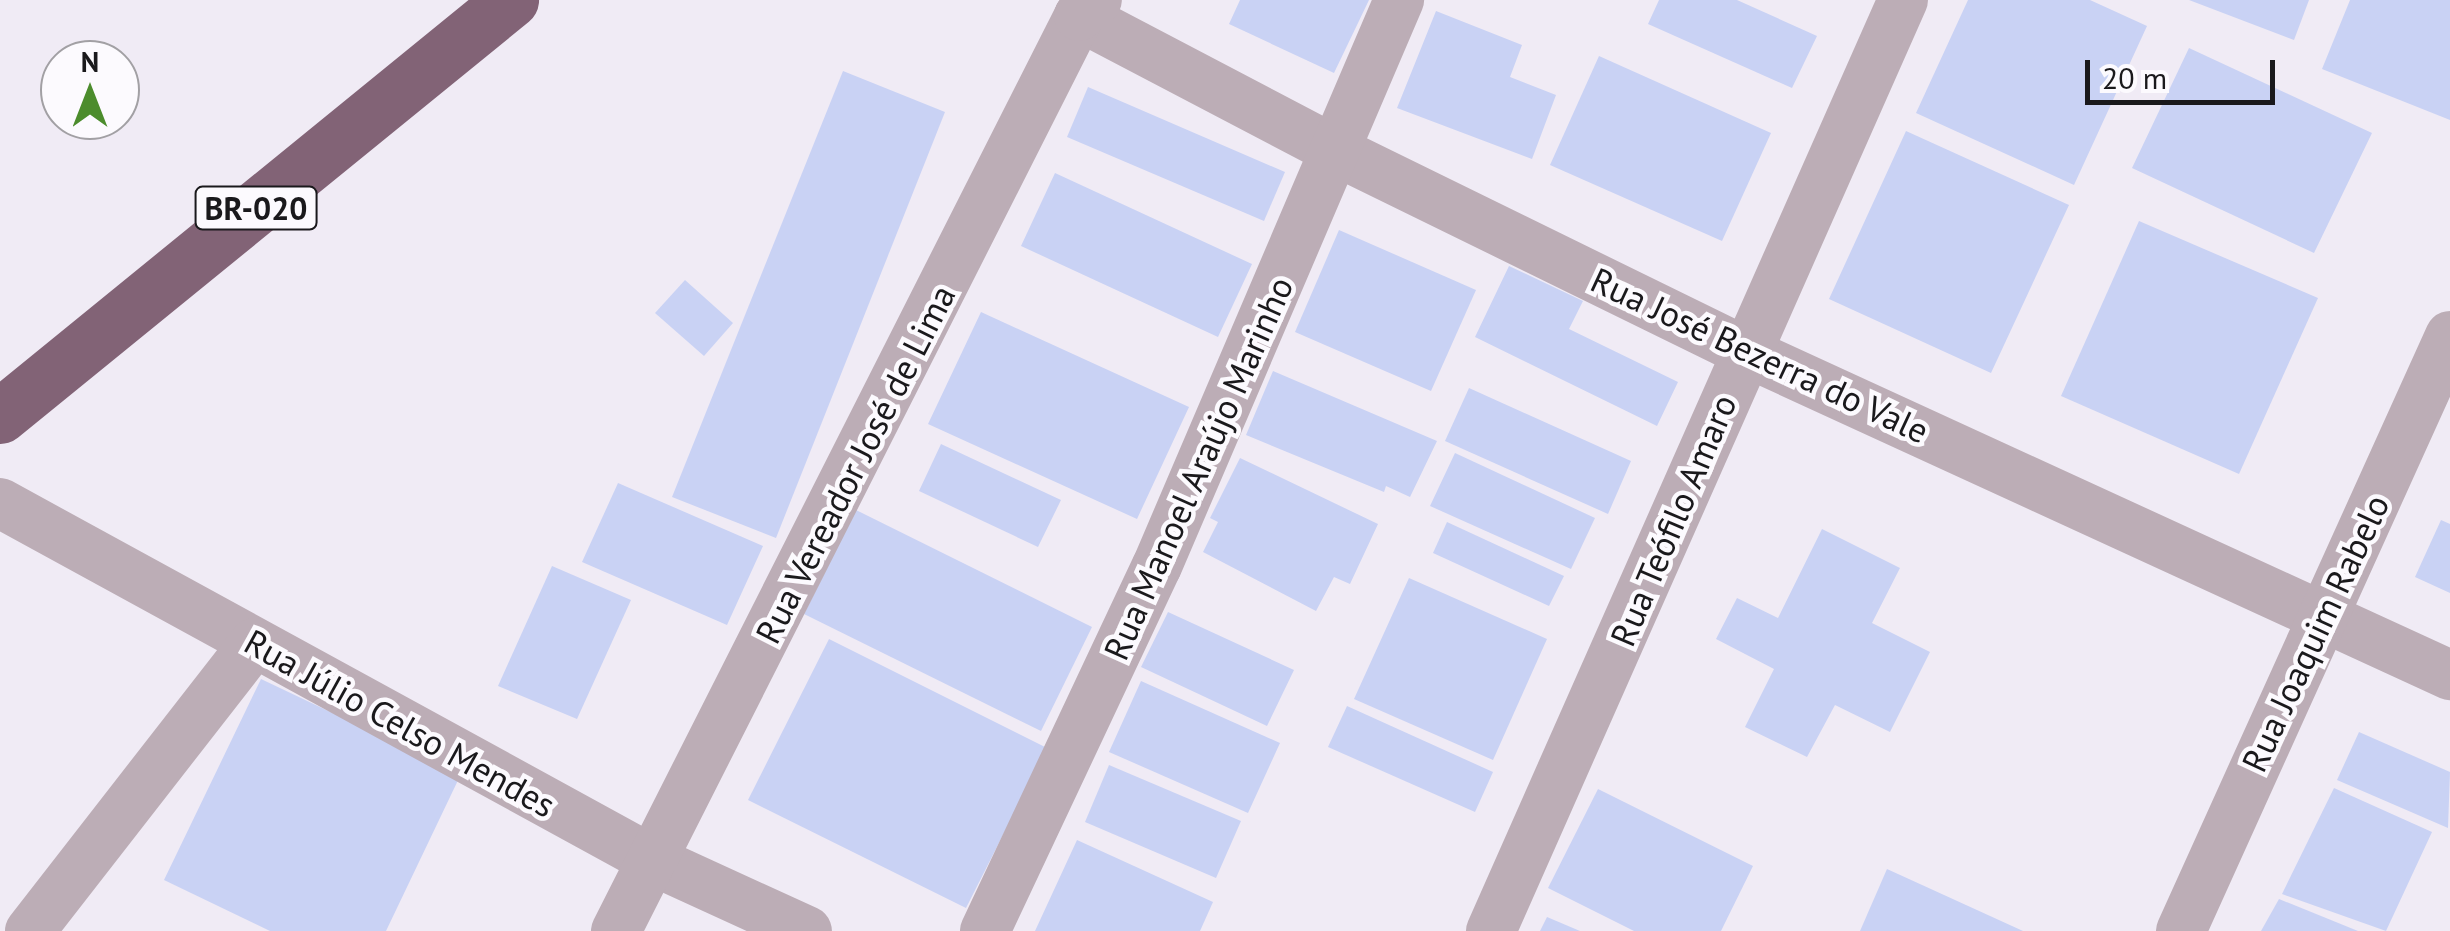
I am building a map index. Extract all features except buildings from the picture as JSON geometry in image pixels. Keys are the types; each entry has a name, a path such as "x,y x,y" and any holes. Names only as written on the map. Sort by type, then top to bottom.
{"highway":[{"name":"BR-020","path":"0,416 511,0"}],"street":[{"name":"Rua Manoel Araújo Marinho","path":"986,931 1157,566 1338,152 1399,0"},
{"name":"Rua Teófilo Amaro","path":"1491,931 1903,0"},
{"name":"Rua José Bezerra do Vale","path":"1088,8 1338,152 1746,352 2450,675"},
{"name":"Rua Vereador José de Lima","path":"616,931 656,862 1088,8"},
{"name":"Rua Joaquim Rabelo","path":"2181,931 2318,615 2450,336"},
{"name":"Rua Júlio Celso Mendes","path":"0,503 656,862 807,931"},
{"path":"30,931 254,644"}]}
